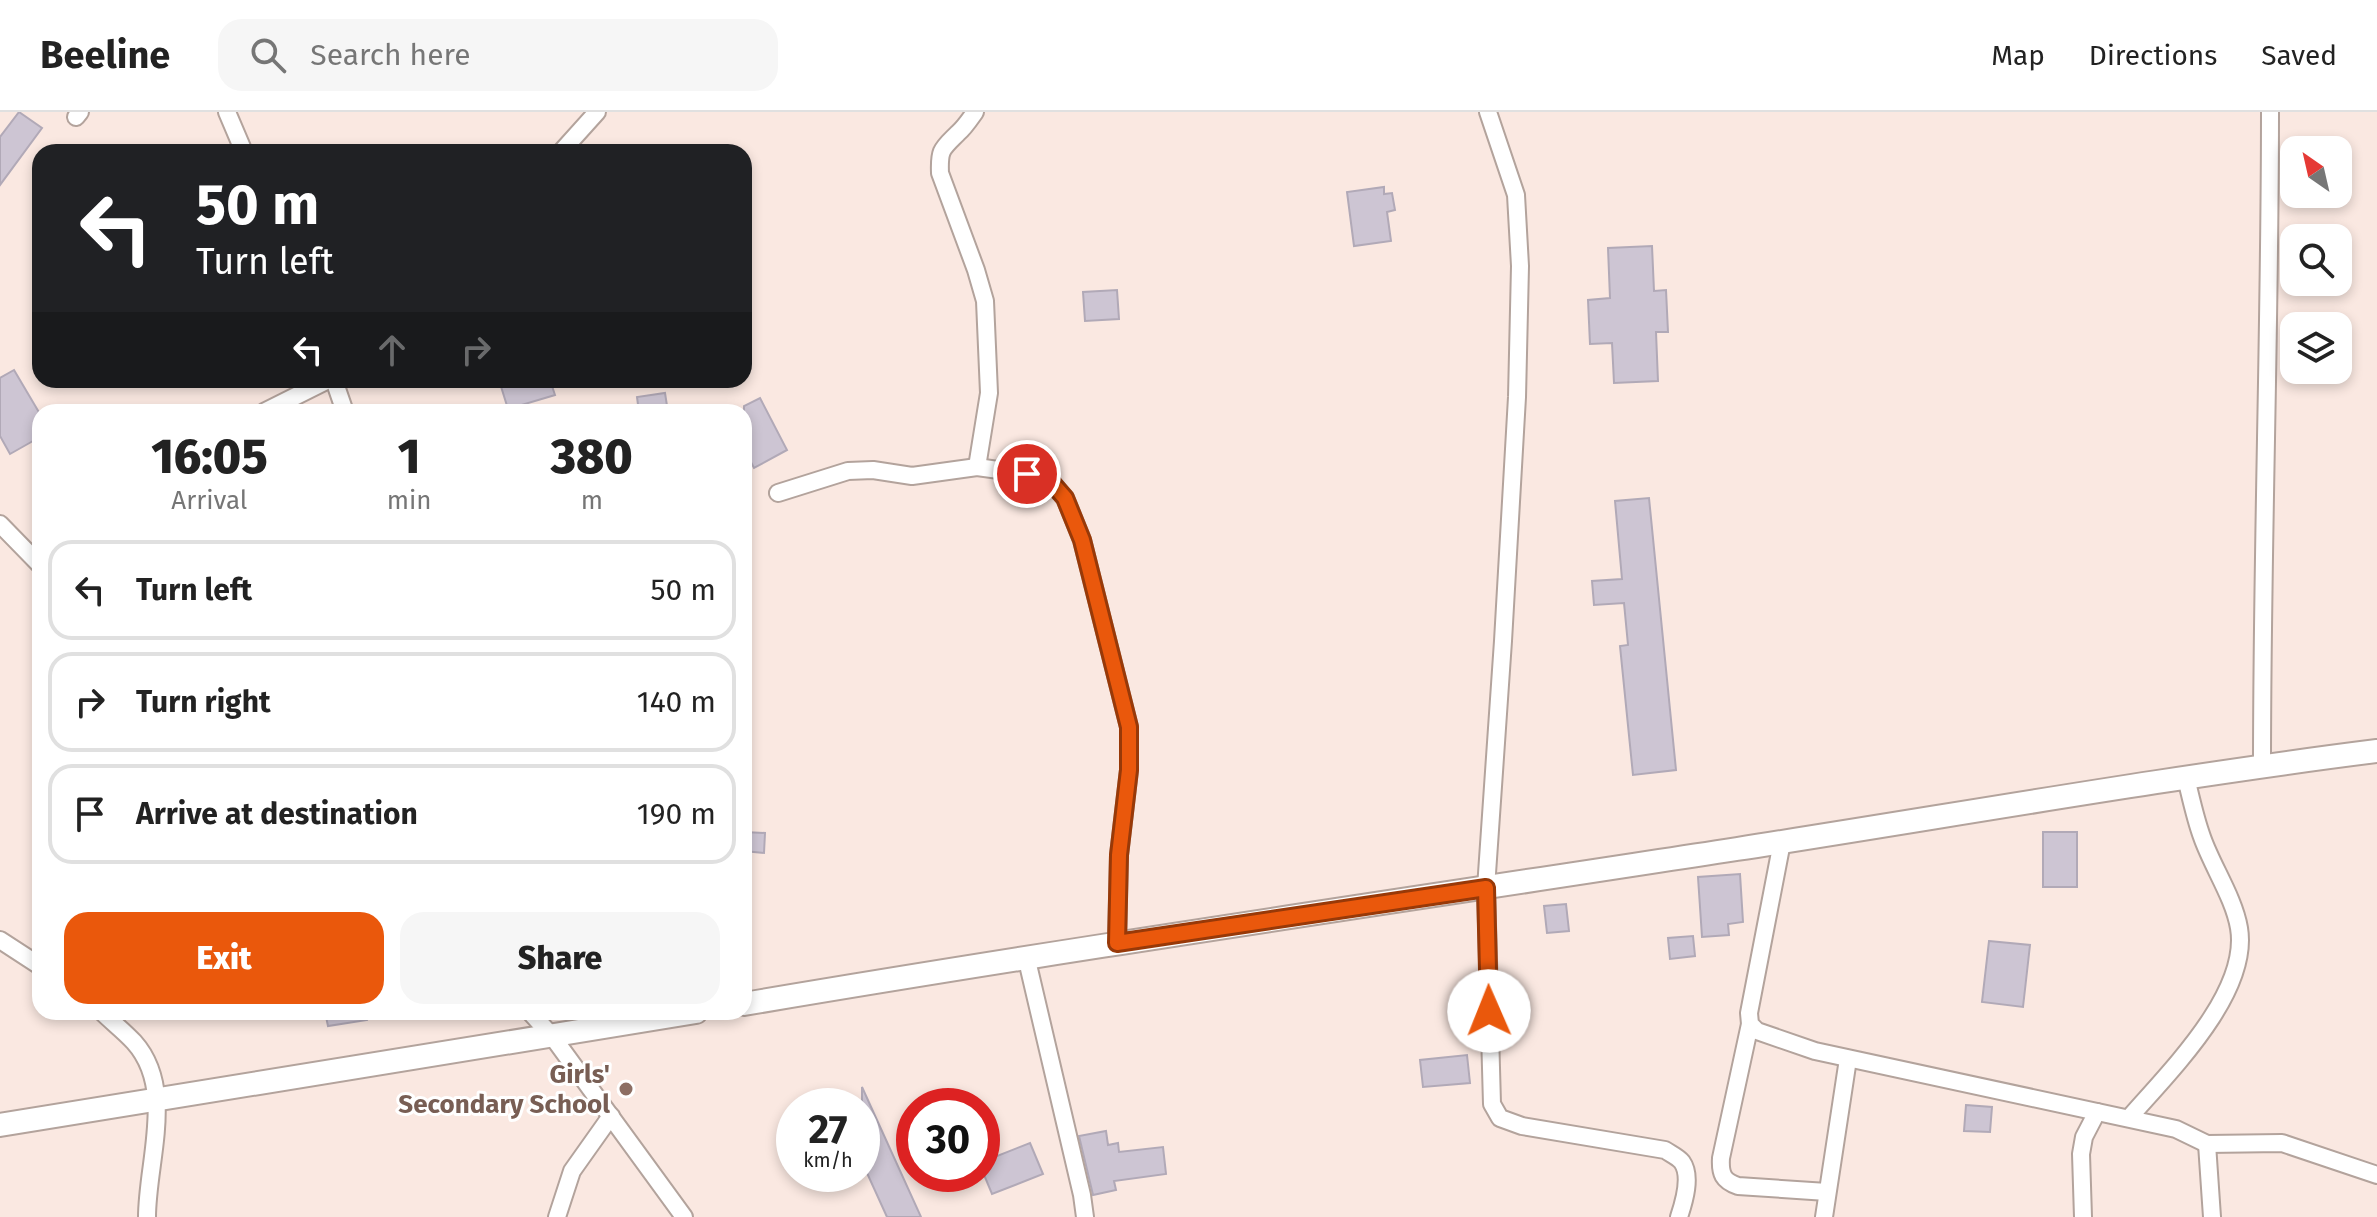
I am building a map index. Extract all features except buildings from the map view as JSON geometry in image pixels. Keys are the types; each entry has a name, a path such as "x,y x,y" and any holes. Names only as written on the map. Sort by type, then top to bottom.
{"main road":[{"path":"752,1003 1026,956 1486,888 2262,765 2377,751"},
{"path":"0,1125 648,1020"}],"street":[{"path":"227,112 241,144"},
{"path":"568,144 597,112"},
{"path":"975,112 960,132 942,148 939,156 940,173 985,301 989,393 977,467"},
{"path":"1488,112 1516,195 1520,266 1517,397 1486,888 1492,1104 1500,1118 1522,1126 1665,1150 1680,1159 1686,1177 1679,1217"},
{"path":"2262,765 2270,112"},
{"path":"280,404 312,388"},
{"path":"778,493 848,471 873,470 912,476 977,467 1027,474 1052,483 1065,498 1082,540 1129,727 1129,770 1119,855 1117,943"},
{"path":"0,524 32,557"},
{"path":"2129,1118 2207,1024 2226,995 2238,961 2239,928 2202,838 2186,778"},
{"path":"1782,842 1720,1172 1727,1182 1738,1186 1827,1192"},
{"path":"0,940 32,961"},
{"path":"1026,956 1085,1217"},
{"path":"110,1020 136,1044 151,1073 157,1100 147,1217"},
{"path":"537,1020 684,1217"},
{"path":"1750,1024 1757,1031 1848,1059 2176,1129 2207,1144 2282,1143 2377,1175"},
{"path":"1824,1217 1848,1059"},
{"path":"2083,1217 2081,1154 2084,1137 2097,1112"},
{"path":"557,1217 572,1171 611,1116"},
{"path":"2207,1144 2212,1217"}],"place":[{"name":"Girls' Secondary School","path":"626,1089"}],"route":[{"path":"1027,474 1052,483 1065,498 1082,540 1129,727 1129,770 1119,855 1117,943 1486,888 1489,1011"}]}
